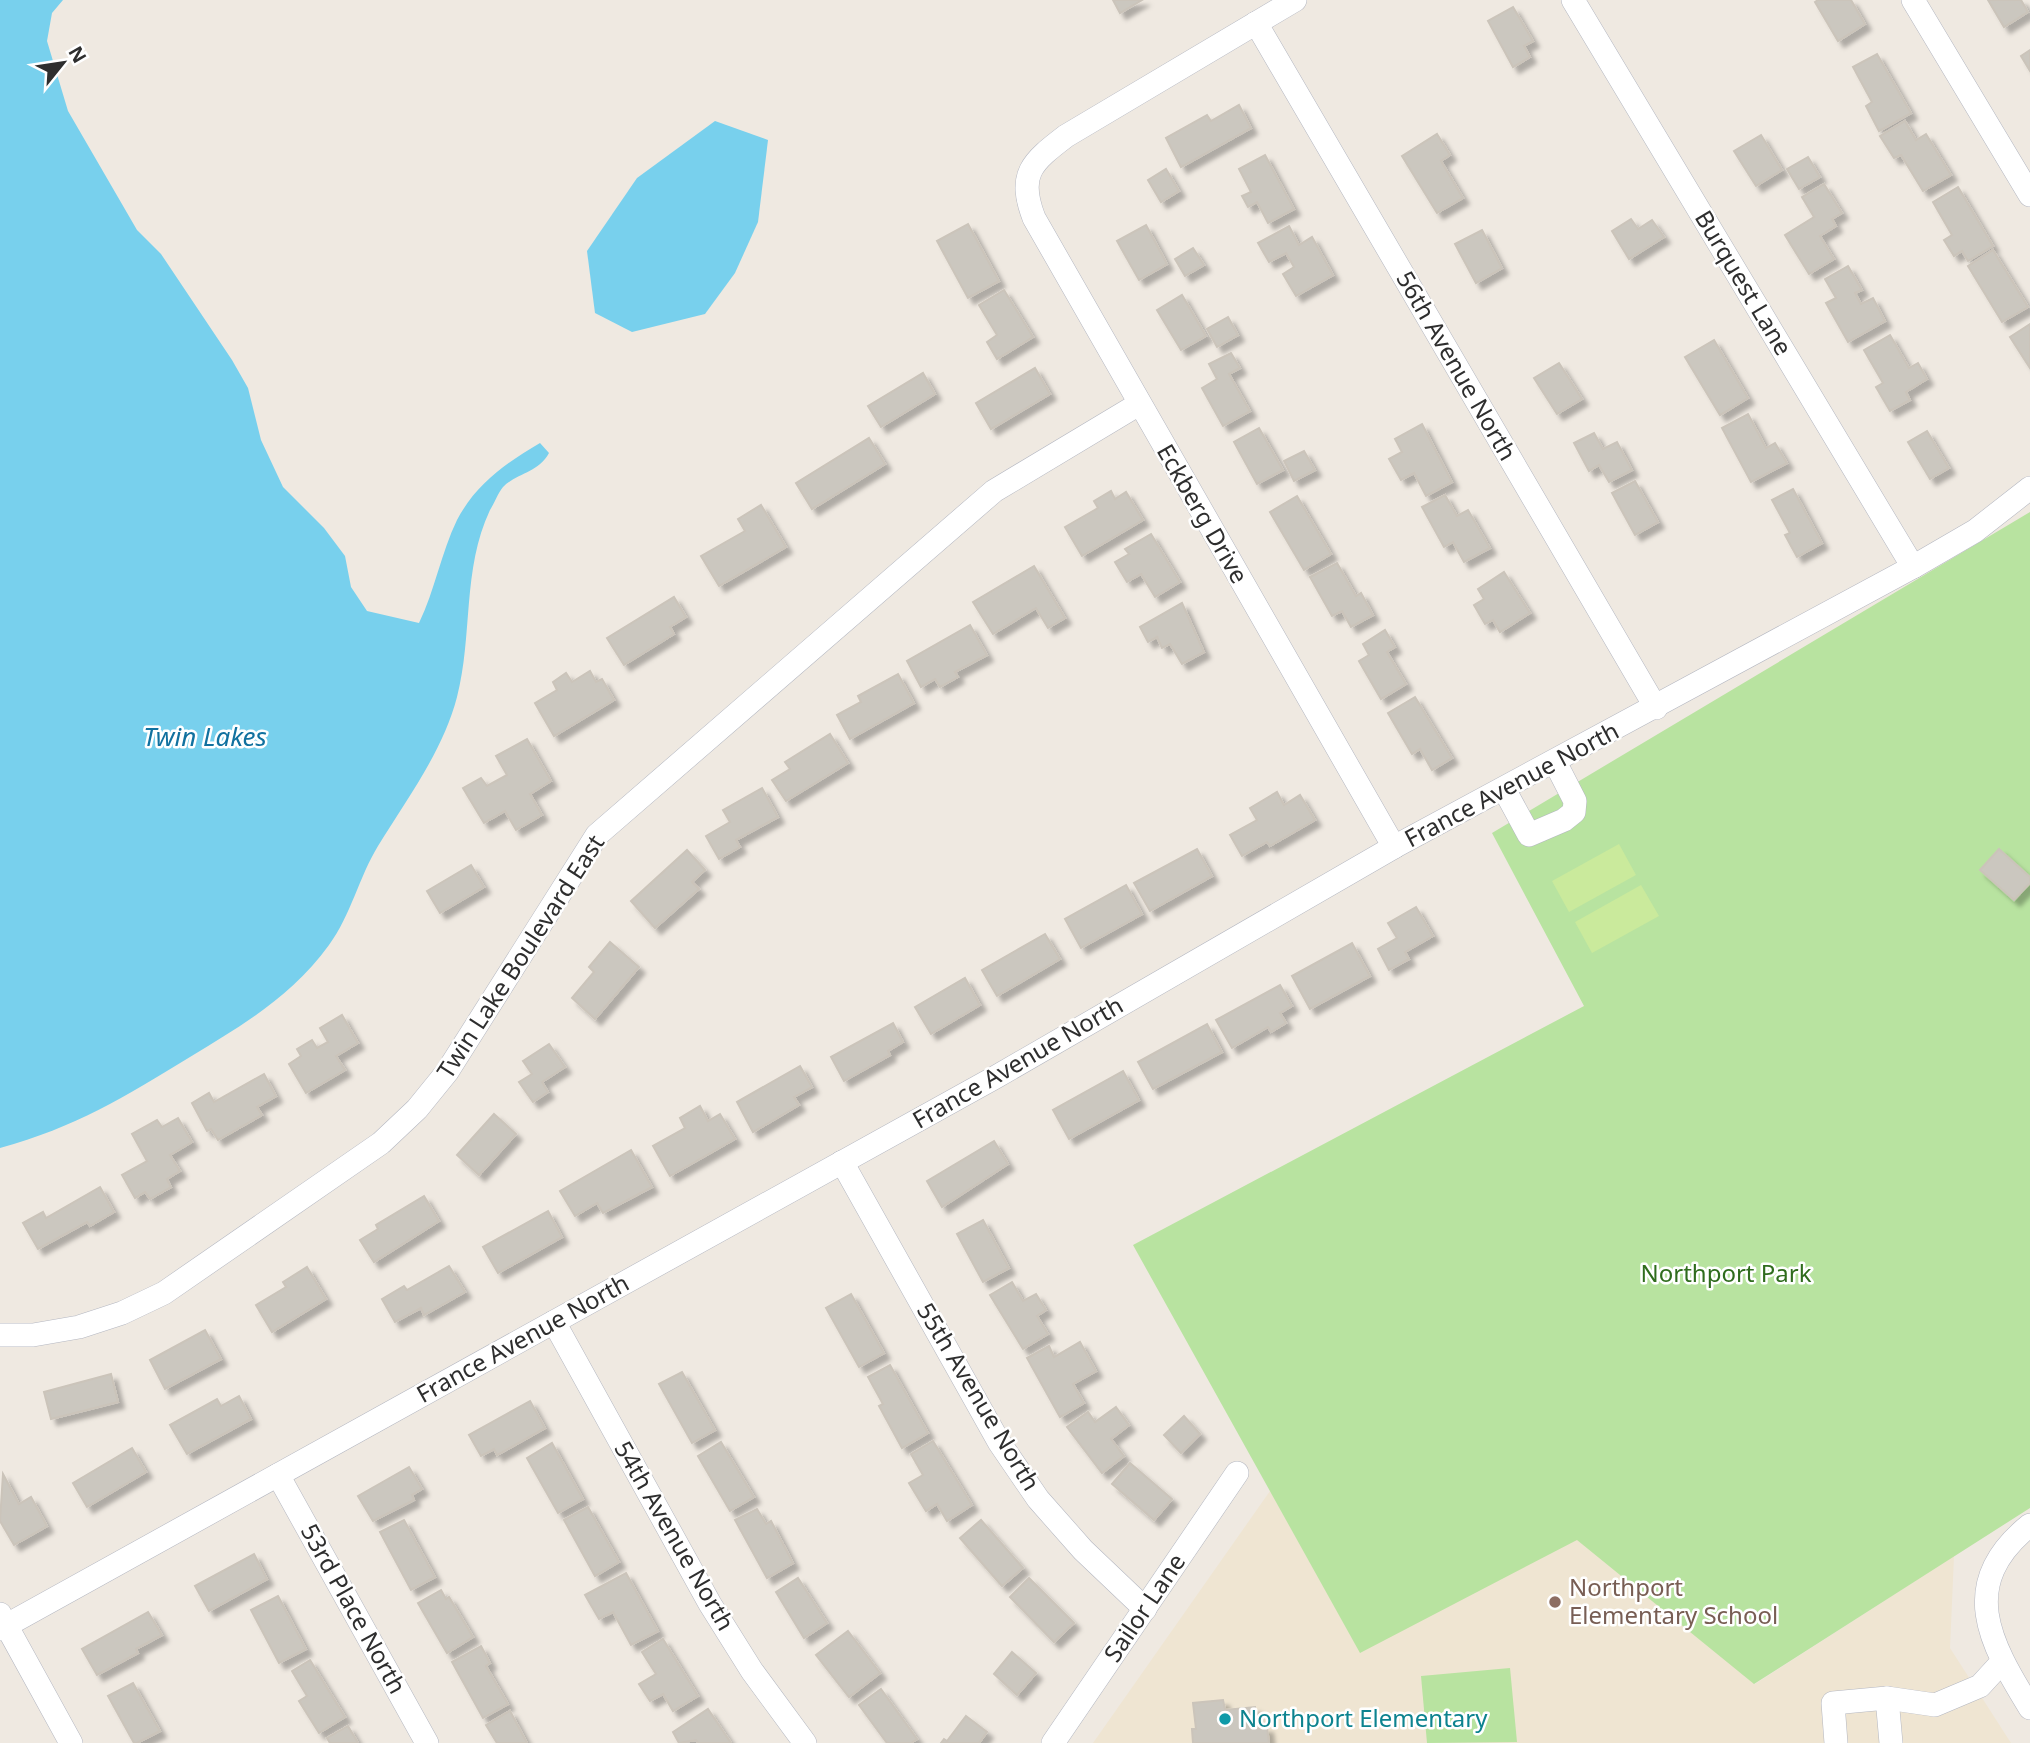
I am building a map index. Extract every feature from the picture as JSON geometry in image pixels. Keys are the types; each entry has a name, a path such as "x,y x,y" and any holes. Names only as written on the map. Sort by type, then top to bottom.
{"street":[{"path":"1261,13 1295,0"},
{"name":"Burquest Lane","path":"1573,0 1913,567"},
{"path":"1913,0 2030,195"},
{"name":"Eckberg Drive","path":"1261,13 1066,136 1038,158 1026,177 1026,197 1034,218 1139,404 1394,847"},
{"name":"56th Avenue North","path":"1261,13 1656,708"},
{"name":"Twin Lake Boulevard East","path":"0,1335 33,1335 79,1327 122,1313 164,1293 381,1143 417,1109 447,1072 597,835 994,491 1139,404"},
{"name":"France Avenue North","path":"2,1623 278,1475 842,1162 1394,847 1913,567 1975,531 2030,488"},
{"path":"1504,789 1529,835 1564,820 1574,812 1575,801 1555,762"},
{"name":"55th Avenue North","path":"842,1162 999,1442 1038,1499 1083,1550 1145,1609"},
{"name":"54th Avenue North","path":"554,1322 710,1604 752,1671 804,1743"},
{"name":"Sailor Lane","path":"1053,1743 1237,1473"},
{"name":"53rd Place North","path":"278,1475 427,1743"},
{"path":"2030,1525 1998,1558 1989,1583 1986,1609 1991,1637 2002,1662 2030,1708"},
{"path":"2,1623 71,1743"},
{"path":"1836,1743 1833,1703 1887,1698 1935,1705 1980,1686 2002,1662"},
{"path":"1887,1698 1891,1743"}],"shaded area":[{"name":"Northport Elementary School","path":"1270,1491 1360,1652 1577,1539 1755,1684 1954,1556 1950,1648 2011,1743 1093,1743"}],"green space":[{"name":"Northport Park","path":"2030,512 2030,1508 1754,1684 1577,1540 1360,1653 1133,1245 1584,1006 1492,833"},
{"path":"1619,844 1636,875 1569,912 1552,881"},
{"path":"1641,885 1659,916 1592,953 1575,922"},
{"path":"1510,1668 1517,1742 1427,1743 1421,1676"}],"water":[{"name":"Twin Lakes","path":"0,0 63,0 52,13 47,41 68,111 137,230 161,254 232,360 248,388 261,440 283,487 324,528 345,556 351,587 367,611 419,623 451,533 473,496 515,458 540,443 549,453 539,465 503,487 490,510 475,556 462,674 451,717 423,774 371,858 343,921 329,945 283,995 210,1045 143,1086 76,1121 0,1148"},
{"path":"715,121 768,140 758,222 735,273 705,314 632,332 595,313 587,251 637,178"}],"building":[{"path":"1113,0 1142,0 1120,13"},
{"path":"1851,0 1865,24 1838,41 1815,2"},
{"path":"1988,0 2021,0 2028,12 2004,27"},
{"path":"1513,7 1533,41 1524,46 1530,57 1513,67 1488,21"},
{"path":"2030,50 2030,71 2021,56"},
{"path":"1877,54 1911,113 1879,131 1866,106 1872,102 1853,67"},
{"path":"1239,105 1251,128 1181,167 1166,138 1207,115 1211,121"},
{"path":"1905,121 1916,140 1926,134 1951,175 1923,191 1901,155 1894,158 1880,136"},
{"path":"1437,134 1450,155 1441,161 1463,198 1437,213 1402,156"},
{"path":"1761,135 1782,170 1756,186 1734,151"},
{"path":"1265,155 1294,209 1268,223 1257,202 1248,207 1242,196 1251,192 1239,169"},
{"path":"1808,157 1820,177 1799,189 1787,169"},
{"path":"1166,169 1179,191 1161,202 1148,180"},
{"path":"1824,184 1842,213 1832,219 1836,226 1820,236 1834,259 1809,274 1785,235 1814,217 1802,197"},
{"path":"1958,187 1993,246 1968,261 1962,251 1954,256 1944,240 1952,235 1933,202"},
{"path":"1631,219 1638,229 1652,220 1664,237 1629,259 1612,231"},
{"path":"968,224 999,281 968,298 937,241"},
{"path":"1146,225 1167,264 1139,280 1117,241"},
{"path":"1289,226 1299,245 1312,237 1333,275 1296,296 1283,274 1294,267 1286,253 1269,262 1258,243"},
{"path":"1482,230 1502,268 1476,283 1455,244"},
{"path":"1193,248 1204,265 1185,276 1175,259"},
{"path":"1993,250 2028,307 2002,322 1968,266"},
{"path":"1848,266 1862,290 1855,293 1861,304 1873,298 1885,321 1848,342 1826,303 1836,298 1825,279"},
{"path":"1004,290 1033,337 997,359 987,342 997,335 979,305"},
{"path":"1182,295 1206,336 1181,350 1157,310"},
{"path":"1228,317 1238,335 1217,347 1207,329"},
{"path":"2030,324 2030,368 2010,337"},
{"path":"1890,335 1909,368 1918,363 1927,379 1906,392 1910,400 1890,411 1876,387 1883,383 1864,350"},
{"path":"1714,340 1748,398 1720,415 1685,357"},
{"path":"1231,353 1240,368 1229,374 1250,411 1223,426 1202,388 1217,379 1209,364"},
{"path":"1559,363 1582,399 1557,414 1534,378"},
{"path":"1035,368 1050,394 991,429 976,403"},
{"path":"923,373 935,394 881,427 868,406"},
{"path":"1748,414 1766,448 1775,443 1787,463 1751,482 1722,428"},
{"path":"1422,424 1452,482 1426,496 1414,473 1401,480 1389,459 1402,452 1395,439"},
{"path":"1259,428 1283,470 1257,484 1234,442"},
{"path":"1927,431 1949,468 1930,479 1908,442"},
{"path":"1594,433 1603,449 1617,442 1632,470 1609,482 1599,465 1589,471 1574,443"},
{"path":"869,438 885,464 812,509 796,483"},
{"path":"1304,451 1315,470 1294,481 1284,461"},
{"path":"1635,481 1658,522 1635,535 1612,493"},
{"path":"1793,489 1822,543 1797,557 1785,535 1790,533 1772,500"},
{"path":"1111,491 1115,499 1126,492 1143,520 1082,556 1065,527 1098,508 1094,501"},
{"path":"1445,495 1457,516 1468,510 1490,548 1464,562 1453,542 1444,547 1422,507"},
{"path":"1297,496 1331,554 1304,570 1270,512"},
{"path":"761,505 786,547 719,586 701,556 745,531 738,519"},
{"path":"1151,534 1180,582 1155,597 1141,574 1127,582 1115,562 1129,554 1125,549"},
{"path":"1337,563 1356,596 1361,593 1373,615 1351,627 1342,611 1332,616 1310,577"},
{"path":"1034,566 1065,618 1048,628 1036,608 993,634 973,602"},
{"path":"1504,572 1530,613 1500,632 1493,620 1485,624 1474,605 1484,599 1478,589"},
{"path":"674,597 686,617 670,627 674,634 624,665 607,638"},
{"path":"1182,603 1204,652 1182,664 1170,644 1162,648 1157,637 1148,642 1140,627"},
{"path":"970,625 987,655 955,672 958,677 940,687 935,679 921,687 907,661"},
{"path":"1385,630 1395,647 1387,652 1406,684 1381,699 1359,661 1369,655 1363,644"},
{"path":"590,671 596,682 602,679 614,700 554,736 535,703 557,690 553,682 566,673 572,682"},
{"path":"898,674 914,703 850,739 837,715 861,702 858,696"},
{"path":"1415,697 1452,758 1432,770 1420,749 1412,754 1388,713"},
{"path":"830,734 848,763 786,801 772,780 790,769 785,762"},
{"path":"527,739 551,781 530,794 542,815 516,830 505,811 484,823 463,788 481,778 487,786 507,775 496,756"},
{"path":"762,788 778,817 736,840 740,847 719,859 706,836 730,822 723,810"},
{"path":"1277,792 1284,805 1300,795 1315,820 1270,846 1267,842 1242,856 1230,835 1257,820 1250,808"},
{"path":"1197,849 1212,876 1150,911 1134,883"},
{"path":"1999,849 2030,877 2030,883 2014,900 1980,870"},
{"path":"687,850 705,870 692,882 699,889 655,928 631,901"},
{"path":"471,865 484,887 440,913 427,891"},
{"path":"1126,885 1142,914 1081,948 1065,919"},
{"path":"1416,907 1433,936 1405,952 1409,959 1389,970 1378,949 1397,938 1388,923"},
{"path":"1045,934 1060,959 997,996 982,970"},
{"path":"610,942 639,967 595,1019 572,998 594,972 589,967"},
{"path":"1352,943 1370,976 1310,1009 1292,976"},
{"path":"965,978 980,1005 931,1034 915,1007"},
{"path":"1280,985 1292,1006 1280,1013 1286,1023 1271,1032 1268,1027 1232,1048 1216,1020"},
{"path":"342,1015 358,1043 336,1056 345,1070 306,1093 289,1064 301,1056 297,1049 312,1040 317,1048 328,1042 320,1028"},
{"path":"893,1023 903,1042 888,1051 890,1055 844,1081 831,1057"},
{"path":"1207,1024 1222,1052 1153,1089 1138,1062"},
{"path":"549,1044 565,1067 542,1082 548,1092 533,1102 519,1082 532,1074 523,1061"},
{"path":"800,1066 812,1087 794,1097 799,1105 753,1132 737,1102"},
{"path":"1123,1071 1139,1100 1069,1139 1053,1110"},
{"path":"264,1074 276,1096 257,1107 262,1115 218,1140 211,1129 207,1131 192,1103 209,1093 214,1102"},
{"path":"700,1106 708,1121 720,1114 735,1139 670,1176 653,1146 685,1128 680,1118"},
{"path":"494,1114 516,1134 479,1175 457,1155"},
{"path":"178,1118 192,1142 170,1155 180,1171 167,1179 171,1187 150,1199 145,1192 135,1198 122,1175 147,1161 132,1134 157,1120 162,1127"},
{"path":"994,1141 1008,1164 942,1207 927,1181"},
{"path":"631,1150 652,1187 603,1213 597,1203 575,1216 560,1191"},
{"path":"100,1187 114,1212 90,1226 87,1222 38,1249 23,1223 43,1212 46,1218"},
{"path":"424,1196 439,1221 374,1262 360,1240 378,1229 376,1225"},
{"path":"548,1211 562,1237 498,1273 483,1247"},
{"path":"983,1220 1009,1268 983,1282 957,1234"},
{"path":"449,1266 465,1292 424,1315 421,1308 395,1322 382,1299 404,1286 407,1290"},
{"path":"307,1267 326,1299 272,1332 256,1305 286,1287 283,1282"},
{"path":"1012,1282 1023,1301 1036,1294 1046,1310 1037,1316 1048,1334 1023,1349 990,1295"},
{"path":"851,1294 884,1353 859,1367 826,1308"},
{"path":"205,1330 221,1359 165,1389 150,1360"},
{"path":"1080,1342 1096,1371 1073,1384 1084,1403 1060,1417 1027,1358 1049,1346 1054,1357"},
{"path":"890,1365 928,1433 902,1448 879,1406 883,1404 868,1377"},
{"path":"682,1372 715,1430 692,1443 659,1384"},
{"path":"111,1374 118,1402 51,1419 44,1392"},
{"path":"239,1396 251,1419 187,1454 170,1425 217,1399 221,1406"},
{"path":"530,1401 545,1428 497,1455 494,1449 481,1456 469,1435"},
{"path":"1116,1407 1129,1425 1111,1439 1124,1456 1102,1473 1067,1427 1088,1412 1095,1422"},
{"path":"1184,1416 1200,1434 1181,1453 1164,1435"},
{"path":"933,1441 972,1505 947,1521 937,1504 926,1511 909,1483 923,1475 911,1454"},
{"path":"721,1442 754,1497 730,1511 698,1456"},
{"path":"552,1443 583,1499 558,1513 527,1458"},
{"path":"132,1448 146,1472 87,1507 73,1483"},
{"path":"1130,1463 1172,1499 1154,1520 1112,1484"},
{"path":"409,1467 422,1489 412,1495 414,1500 373,1521 358,1496"},
{"path":"3,1474 19,1504 31,1497 47,1526 14,1545 0,1521"},
{"path":"588,1507 619,1562 595,1576 564,1520"},
{"path":"757,1509 766,1524 771,1521 793,1563 767,1578 735,1520"},
{"path":"404,1520 435,1577 411,1590 380,1532"},
{"path":"981,1520 1023,1568 1002,1586 960,1538"},
{"path":"254,1554 267,1579 209,1611 195,1586"},
{"path":"626,1573 658,1631 631,1645 613,1612 599,1619 585,1595"},
{"path":"798,1578 827,1623 804,1638 776,1592"},
{"path":"1029,1578 1074,1623 1054,1642 1010,1597"},
{"path":"441,1590 446,1599 449,1597 473,1637 447,1653 418,1603"},
{"path":"278,1596 306,1649 279,1663 251,1610"},
{"path":"148,1612 162,1635 136,1649 138,1653 97,1675 82,1649"},
{"path":"848,1631 880,1673 849,1697 816,1655"},
{"path":"663,1639 698,1696 673,1711 663,1694 650,1701 639,1684 656,1674 642,1652"},
{"path":"481,1646 490,1663 486,1666 508,1704 483,1718 452,1662"},
{"path":"1012,1652 1036,1673 1017,1695 994,1674"},
{"path":"310,1660 345,1717 319,1733 299,1701 307,1696 292,1671"},
{"path":"133,1683 160,1731 137,1743 134,1743 108,1696"},
{"path":"881,1689 917,1739 911,1743 887,1743 859,1705"},
{"name":"Northport Elementary","path":"1223,1700 1225,1710 1255,1707 1257,1728 1267,1727 1269,1743 1193,1743 1192,1729 1196,1729 1193,1703"},
{"path":"708,1709 731,1743 698,1743 696,1740 679,1743 673,1732"},
{"path":"510,1711 527,1743 497,1743 486,1725"},
{"path":"966,1716 987,1732 979,1743 941,1743 944,1739 947,1741"},
{"path":"348,1726 358,1743 330,1743 327,1738"}],"place":[{"name":"Northport Elementary School","path":"1555,1602"},
{"name":"Northport Elementary","path":"1225,1719"}]}
